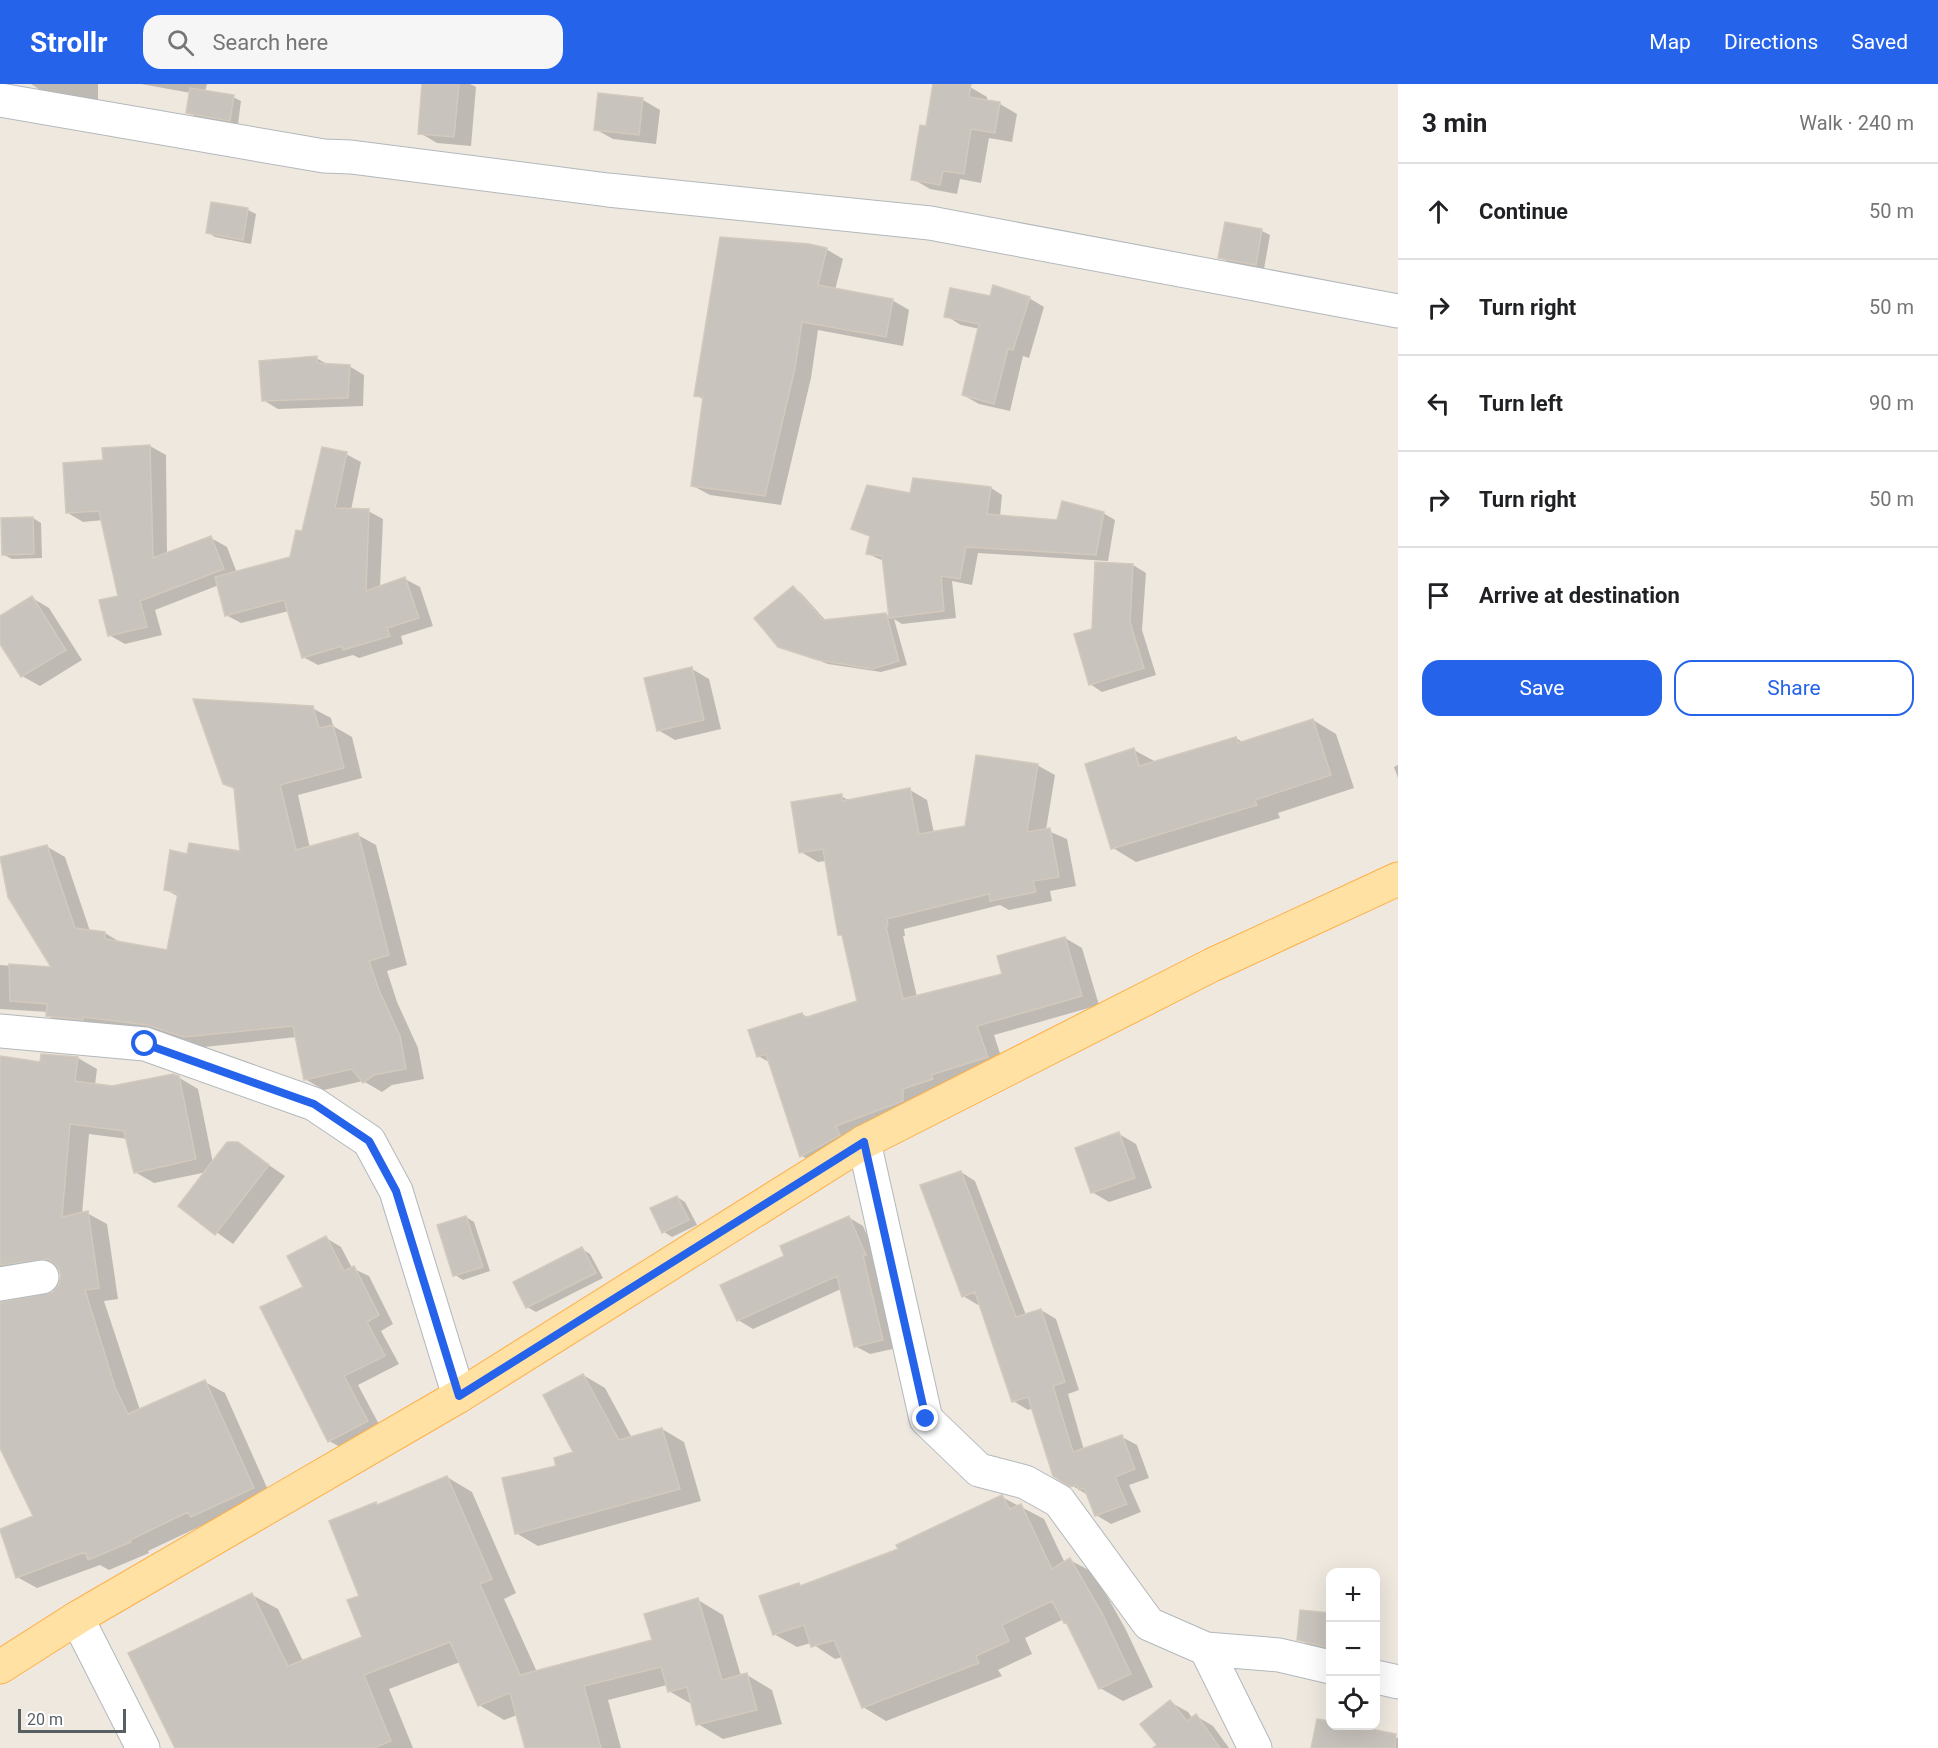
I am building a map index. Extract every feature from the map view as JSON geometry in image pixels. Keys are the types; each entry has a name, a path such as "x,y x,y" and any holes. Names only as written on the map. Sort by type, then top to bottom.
{"main road":[{"path":"0,1667 77,1618 459,1396 864,1142 1212,965 1398,879"}],"street":[{"path":"0,100 324,156 351,157 620,191 930,223 1398,311"},
{"path":"0,1031 145,1044 314,1104 369,1141 396,1191 459,1396"},
{"path":"864,1142 926,1419 979,1470 1025,1482 1059,1501 1149,1624 1206,1649 1279,1655 1326,1666"},
{"path":"0,1284 42,1277"},
{"path":"77,1618 142,1748"},
{"path":"1206,1649 1255,1748"},
{"path":"1380,1678 1398,1683"}],"building":[{"path":"422,84 459,84 454,137 418,134"},
{"path":"933,84 971,84 969,97 1000,102 995,133 971,129 964,174 943,171 940,185 911,180 920,125 926,126"},
{"path":"190,88 234,95 230,121 186,113"},
{"path":"598,93 643,98 639,135 594,130"},
{"path":"211,202 248,208 243,240 206,233"},
{"path":"1225,222 1262,229 1256,265 1218,258"},
{"path":"720,237 809,244 827,248 818,285 893,299 886,337 802,322 795,368 765,496 691,486 703,397 694,396"},
{"path":"993,285 1030,297 1013,350 1008,349 994,404 962,395 979,324 944,317 950,288 990,296"},
{"path":"317,356 317,363 350,365 348,398 262,401 259,361"},
{"path":"150,445 153,558 211,536 224,569 140,601 147,627 108,636 99,600 118,596 99,511 66,513 63,463 103,460 102,448"},
{"path":"322,447 347,452 335,508 369,509 366,591 405,577 419,618 387,628 390,636 343,650 342,646 302,658 284,600 225,616 215,577 290,557 296,530 302,531"},
{"path":"913,478 991,487 987,514 1057,520 1062,501 1104,512 1096,555 966,547 960,579 941,576 944,611 889,618 882,556 866,554 870,536 851,529 867,485 910,493"},
{"path":"33,517 34,554 2,555 1,518"},
{"path":"1095,562 1133,564 1130,622 1144,668 1089,685 1074,634 1092,629"},
{"path":"793,586 823,620 886,613 899,661 872,669 818,660 778,647 754,618"},
{"path":"32,596 66,650 21,677 0,644 0,616"},
{"path":"692,667 704,720 657,731 644,678"},
{"path":"193,699 313,706 319,728 333,725 344,768 280,785 296,850 358,833 389,955 369,961 379,990 400,1036 406,1069 374,1075 363,1083 352,1069 304,1080 293,1026 184,1037 147,1025 83,1017 83,1020 46,1016 47,1004 10,1001 9,964 51,967 8,897 0,857 47,845 75,928 105,932 105,939 167,950 178,893 164,890 170,850 187,854 189,843 240,851 234,788 223,784"},
{"path":"1313,719 1331,775 1255,800 1257,805 1111,849 1085,764 1134,748 1139,766 1236,737 1238,743"},
{"path":"976,755 1038,764 1027,832 1050,828 1059,877 1033,881 1036,892 990,901 989,894 887,919 888,926 886,927 903,999 1002,974 997,956 1065,937 1082,996 977,1026 988,1057 931,1075 933,1079 903,1089 903,1101 836,1126 840,1135 800,1157 766,1054 757,1057 748,1030 802,1013 804,1018 857,1001 842,935 838,935 823,849 799,853 791,802 842,794 842,801 910,788 919,834 965,826"},
{"path":"41,1054 78,1057 75,1081 112,1086 173,1074 179,1076 196,1159 134,1173 124,1131 70,1124 62,1217 88,1211 99,1288 85,1290 115,1387 128,1414 205,1380 254,1488 191,1517 188,1512 130,1540 131,1542 88,1560 85,1552 16,1578 0,1529 33,1516 0,1448 0,1302 53,1292 59,1284 61,1275 57,1266 48,1259 0,1265 0,1056 40,1062"},
{"path":"1119,1132 1135,1178 1091,1193 1075,1148"},
{"path":"227,1142 238,1142 269,1165 215,1235 178,1206"},
{"path":"961,1171 1016,1317 1041,1309 1065,1382 1053,1386 1073,1452 1122,1435 1135,1469 1115,1477 1127,1504 1095,1516 1084,1488 1079,1490 1077,1485 1070,1487 1053,1476 1028,1397 1012,1402 975,1292 962,1297 920,1185"},
{"path":"677,1196 689,1220 662,1233 650,1208"},
{"path":"466,1216 483,1267 453,1276 437,1225"},
{"path":"849,1216 866,1255 863,1256 883,1340 854,1347 837,1276 737,1321 720,1285 784,1256 780,1246"},
{"path":"326,1236 344,1271 354,1266 379,1315 367,1322 385,1356 344,1376 368,1421 328,1442 260,1307 303,1287 287,1256"},
{"path":"582,1247 596,1273 526,1308 513,1282"},
{"path":"583,1374 619,1440 662,1428 680,1489 515,1534 502,1478 556,1466 554,1458 573,1452 543,1395"},
{"path":"447,1476 492,1579 480,1584 520,1675 652,1640 644,1614 698,1598 722,1680 747,1673 757,1710 696,1725 687,1687 668,1692 661,1667 584,1686 601,1748 525,1748 510,1693 478,1706 450,1642 364,1675 391,1741 374,1748 175,1748 128,1653 252,1593 288,1666 362,1637 347,1600 359,1596 329,1521 376,1502 377,1505"},
{"path":"1002,1495 1010,1509 1021,1504 1052,1569 1070,1558 1102,1613 1131,1674 1099,1689 1066,1622 1064,1623 1052,1601 1002,1625 1009,1641 976,1656 979,1663 862,1708 834,1640 811,1647 804,1625 773,1635 759,1596 799,1583 800,1586 898,1549 896,1545"},
{"path":"1300,1610 1326,1613 1326,1647 1297,1640"},
{"path":"1170,1700 1187,1721 1196,1714 1220,1748 1153,1748 1157,1745 1140,1724"},
{"path":"1317,1719 1326,1720 1326,1730 1376,1730 1396,1734 1395,1748 1311,1748"}],"route":[{"path":"145,1044 314,1104 369,1141 396,1191 459,1396 864,1142 903,1307 926,1419"}]}
